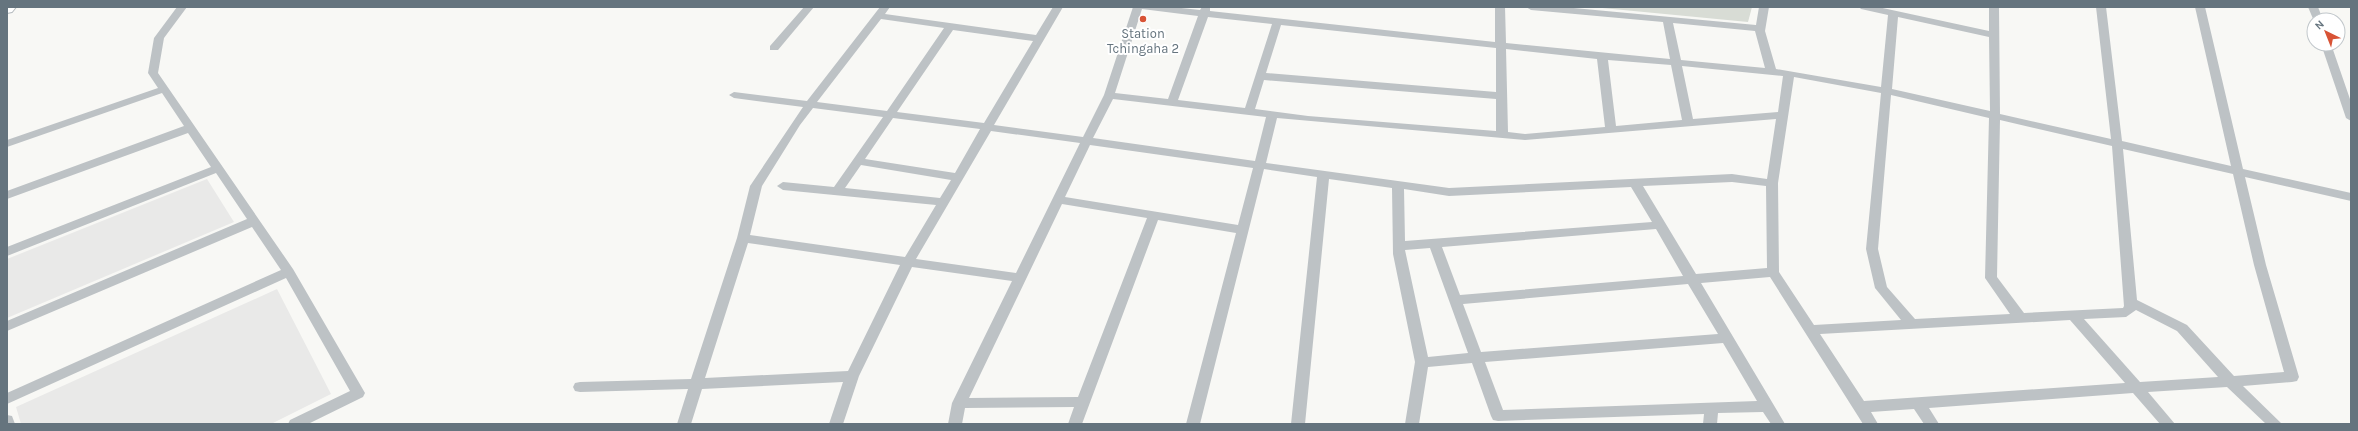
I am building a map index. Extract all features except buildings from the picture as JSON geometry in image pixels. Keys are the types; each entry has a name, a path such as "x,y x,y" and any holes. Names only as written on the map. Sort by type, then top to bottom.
{"street":[{"path":"182,7 158,38 153,73 289,272 358,393 295,424"},
{"path":"774,48 809,7"},
{"path":"836,424 852,376 908,262 1058,7"},
{"path":"955,424 959,403 1057,199 1109,96 1138,7"},
{"path":"1144,7 1205,11 1277,22 1602,56 1789,73 1886,91 2351,197"},
{"path":"1500,7 1502,135"},
{"path":"1531,7 1760,28"},
{"path":"1764,7 1760,28 1771,71"},
{"path":"1864,7 1994,35"},
{"path":"1994,7 1995,116 1991,278 2020,318"},
{"path":"1811,330 2073,315 2119,314 2126,312 2131,307 2117,144 2101,7"},
{"path":"1861,407 2292,377 2260,265 2200,7"},
{"path":"684,424 743,238 756,186 809,105 882,11 951,26 1040,38"},
{"path":"1172,103 1205,11"},
{"path":"1893,13 1872,249 1882,288 1912,324"},
{"path":"1667,19 1688,122"},
{"path":"1249,112 1277,22"},
{"path":"837,191 888,115 951,26"},
{"path":"2329,52 2351,118"},
{"path":"1602,56 1611,130"},
{"path":"1789,73 1781,116 1772,183 1773,272 1871,424"},
{"path":"1259,76 1502,96"},
{"path":"7,144 164,89"},
{"path":"734,95 988,127 1257,165 1323,176 1449,192 1732,178 1772,183"},
{"path":"1109,96 1249,112 1525,138 1688,122 1781,116"},
{"path":"1193,424 1243,230 1257,165 1272,114"},
{"path":"7,195 190,128"},
{"path":"857,161 958,176"},
{"path":"7,252 218,168"},
{"path":"1298,424 1323,176"},
{"path":"1635,183 1778,424"},
{"path":"783,186 943,202"},
{"path":"1398,186 1398,246 1422,362 1412,424"},
{"path":"1057,199 1243,230"},
{"path":"1075,424 1154,214"},
{"path":"7,326 254,221"},
{"path":"1398,246 1660,225"},
{"path":"743,238 1019,278"},
{"path":"1434,243 1478,358 1498,416 1767,406"},
{"path":"7,399 289,272"},
{"path":"1456,300 1773,272"},
{"path":"2130,302 2182,328 2231,382 2275,424"},
{"path":"2073,315 2168,424"},
{"path":"1422,362 1726,338"},
{"path":"580,386 697,384 852,376"},
{"path":"959,403 1083,402"},
{"path":"1918,403 1932,424"},
{"path":"1710,424 1712,408"},
{"path":"7,420 8,424"}],"shaded area":[{"path":"1592,7 1752,7 1748,22"},
{"path":"207,179 234,222 7,318 7,259"},
{"path":"277,289 331,394 271,424 21,424 16,407"}],"place":[{"name":"Station Tchingaha 2","path":"1143,19"}]}
